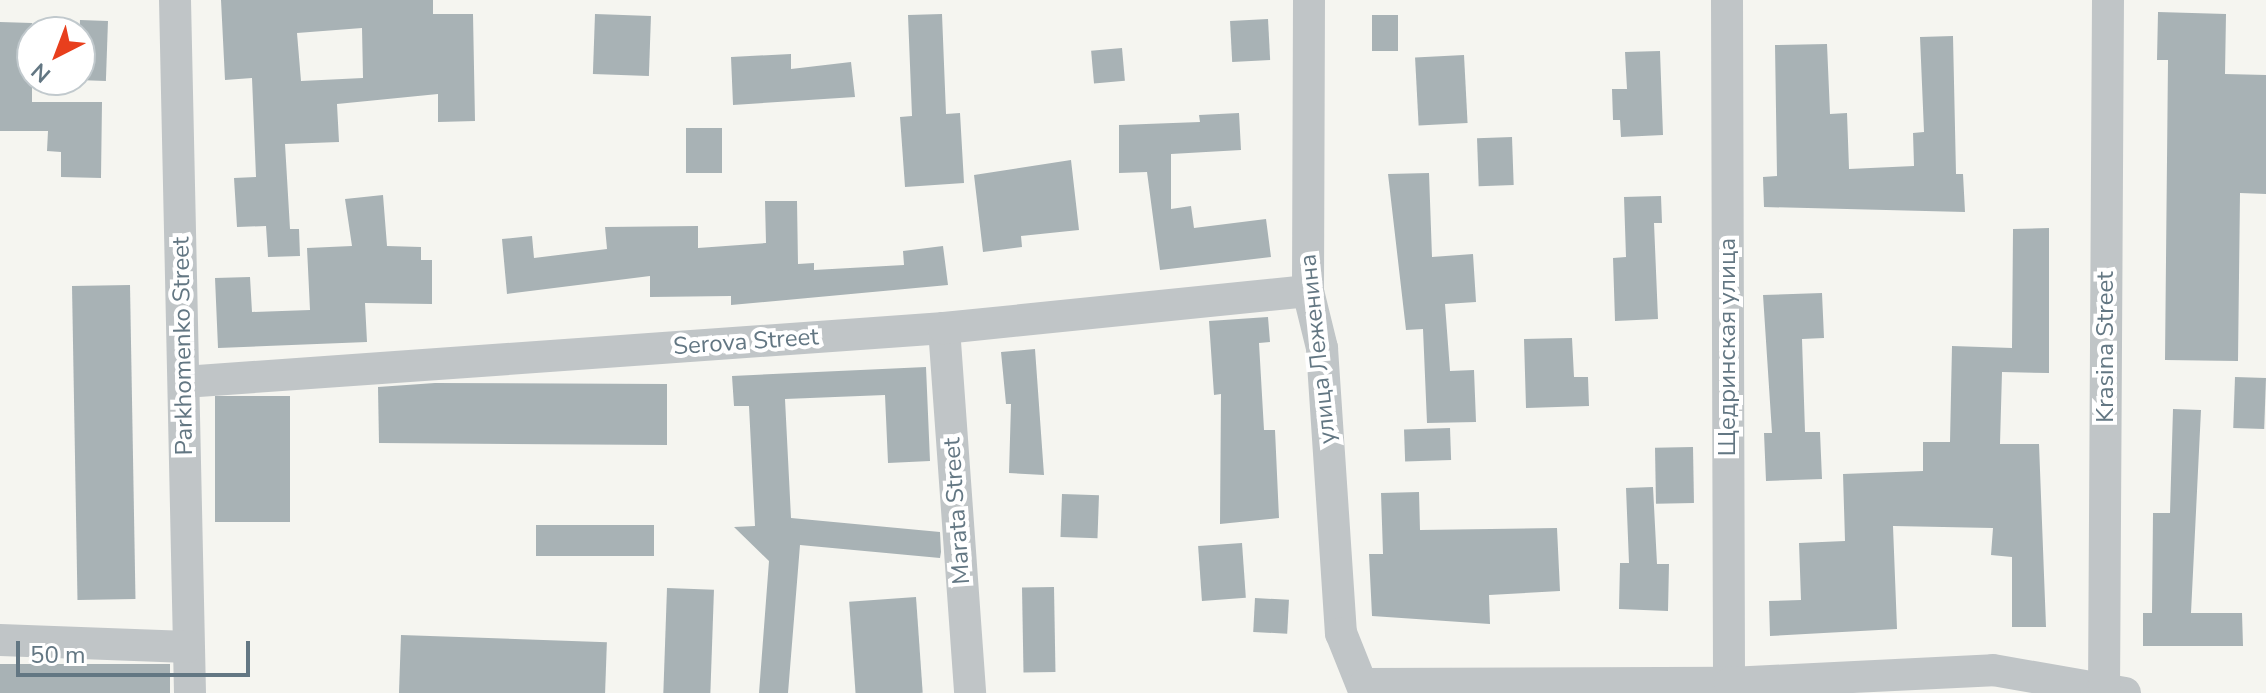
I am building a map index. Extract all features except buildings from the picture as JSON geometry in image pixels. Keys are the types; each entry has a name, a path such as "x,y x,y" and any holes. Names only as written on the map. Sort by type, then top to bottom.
{"street":[{"name":"Parkhomenko Street","path":"175,0 190,693"},
{"name":"улица Леженина","path":"1309,0 1308,291 1322,348 1341,633 1365,688"},
{"name":"Щедринская улица","path":"1727,0 1729,688"},
{"name":"Krasina Street","path":"2104,693 2108,0"},
{"name":"Serova Street","path":"184,382 944,328 1308,291"},
{"name":"Marata Street","path":"944,328 970,693"},
{"path":"0,640 188,647"},
{"path":"1365,688 1729,688 1993,670 2104,693 2125,693"}]}
